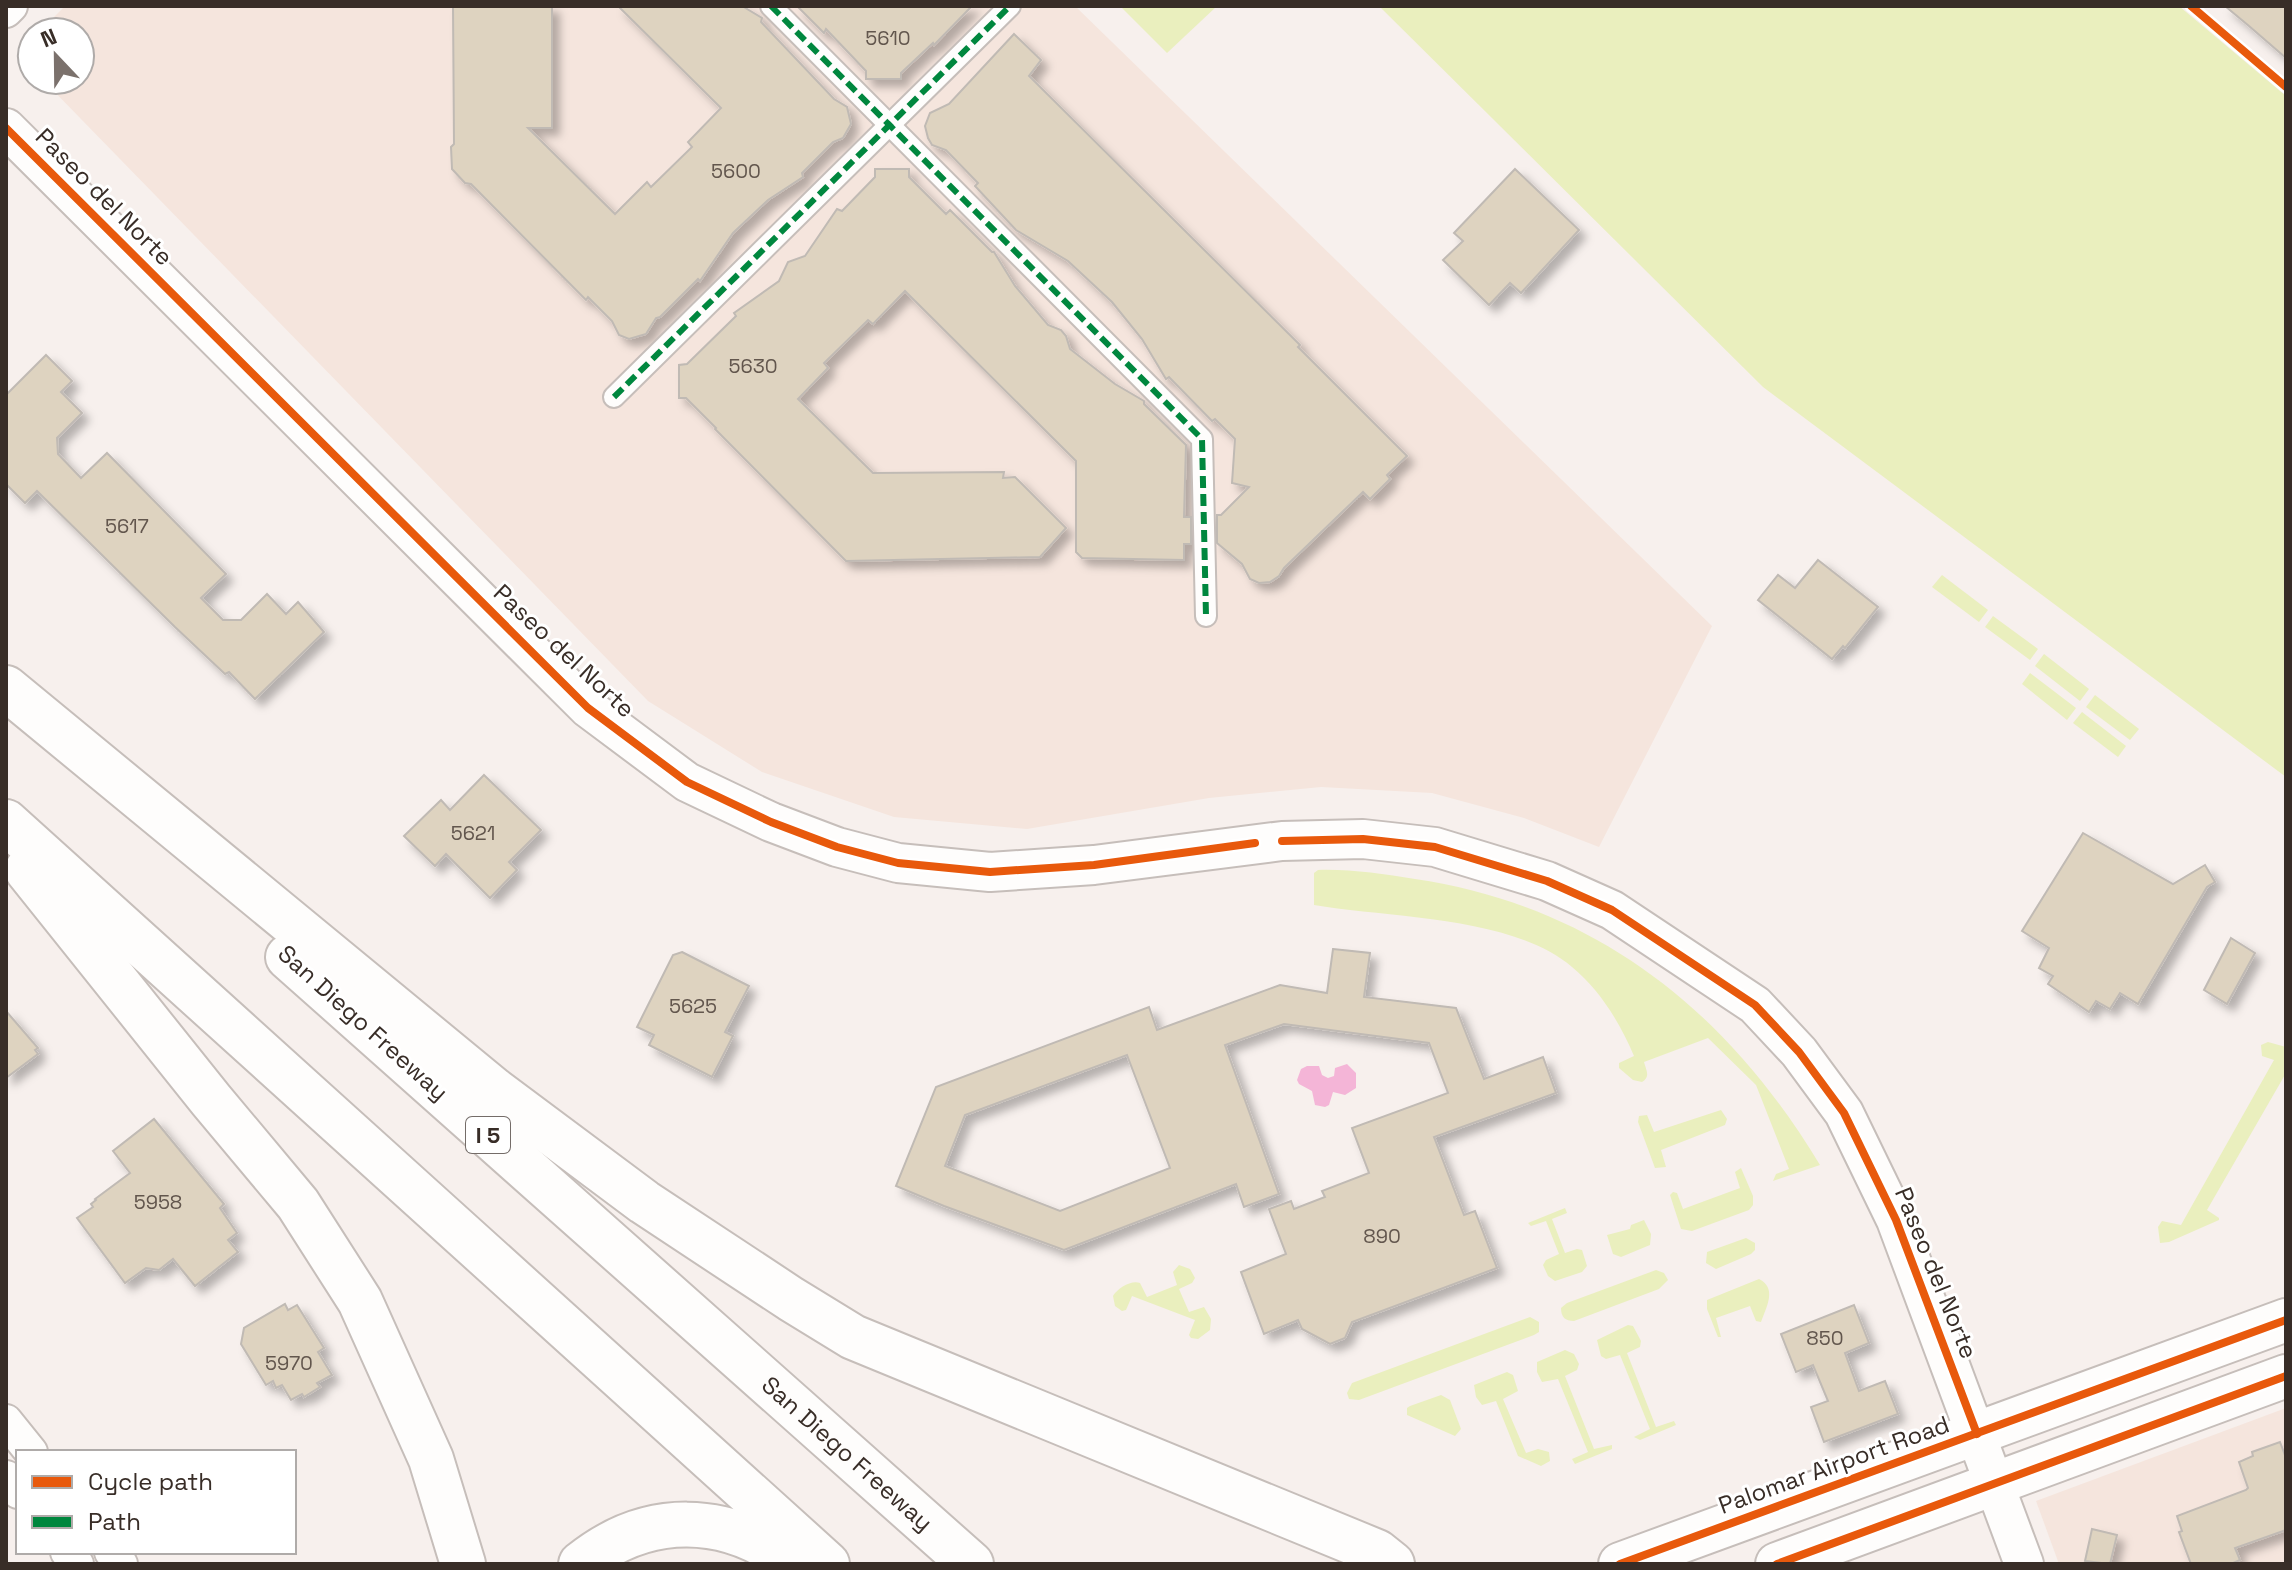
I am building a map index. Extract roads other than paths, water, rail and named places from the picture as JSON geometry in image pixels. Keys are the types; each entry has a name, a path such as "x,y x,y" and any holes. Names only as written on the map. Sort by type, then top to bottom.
{"highway":[{"path":"6,688 494,1090 644,1202 791,1299 853,1337 1377,1552 1392,1564"},
{"name":"San Diego Freeway","path":"6,706 971,1564"},
{"path":"6,822 827,1564"},
{"path":"6,843 298,1204 360,1301 431,1459 463,1564"},
{"path":"581,1564 614,1541 638,1530 667,1524 725,1528 778,1552 793,1564"}],"main road":[{"name":"Paseo del Norte","path":"6,128 588,708 687,782 771,822 837,847 898,863 990,872 1094,865 1282,841 1363,839 1435,847 1547,881 1599,904 1755,1005 1799,1052 1844,1113 1896,1220 2024,1564"},
{"name":"Palomar Airport Road","path":"1620,1564 2286,1320"},
{"path":"1777,1564 2286,1376"}],"street":[{"path":"6,11 11,6"},
{"path":"771,6 1202,439 1206,616"},
{"path":"614,397 1010,6"},
{"path":"6,1421 29,1450"}]}
